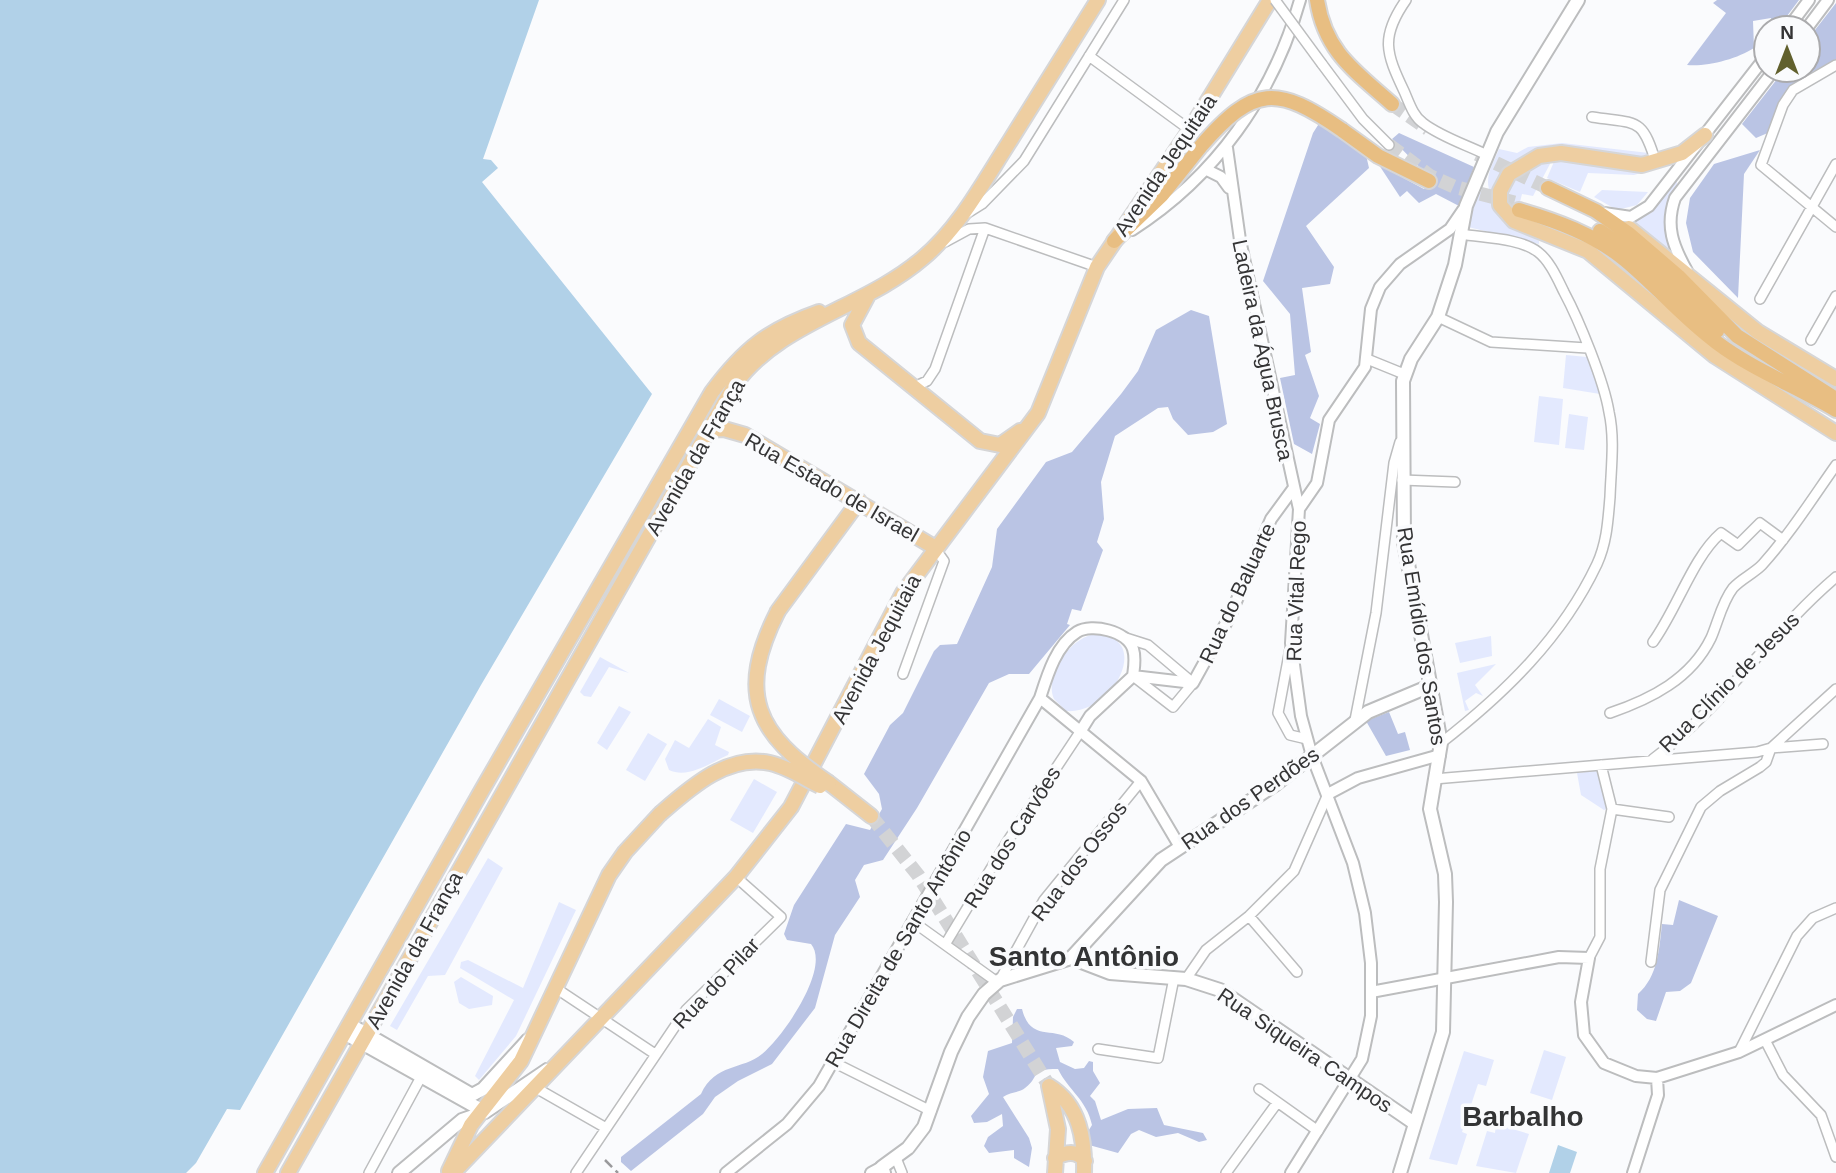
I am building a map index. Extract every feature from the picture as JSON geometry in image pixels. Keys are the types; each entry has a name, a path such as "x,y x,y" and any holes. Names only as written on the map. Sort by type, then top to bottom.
{"highway":[{"path":"1317,0 1324,30 1335,51 1392,104"},
{"path":"1114,241 1162,195 1201,146 1238,108 1265,99 1299,102 1378,156 1429,181"},
{"path":"1548,188 1596,211 1660,260 1737,336"},
{"path":"1836,399 1737,336 1645,255 1623,240 1596,229 1520,207 1569,226 1607,247 1639,272 1678,312 1747,364 1836,410"},
{"path":"1596,229 1638,257 1722,336 1806,393"}],"main road":[{"path":"1031,423 1006,443 987,444 855,337 852,325 854,316 870,293 905,272 932,250 959,217 1098,0"},
{"name":"Avenida Jequitaia","path":"453,1173 536,1088 550,1068 736,877 791,807 903,593 934,547 1031,423 1053,382 1097,267 1190,130 1273,0"},
{"path":"1404,374 1438,317 1456,232 1487,155 1520,90 1578,0"},
{"path":"1705,135 1682,153 1656,163 1630,165 1561,153 1539,156 1509,174 1500,191 1500,205 1514,221 1560,238 1600,259 1736,372 1836,433"},
{"path":"1596,211 1648,240 1758,332 1836,379"},
{"name":"Avenida da França","path":"288,1173 735,384 764,352 870,293"},
{"name":"Avenida da França","path":"265,1173 712,392 750,347 790,322 870,293"},
{"path":"1678,312 1736,372"},
{"name":"Rua Emídio dos Santos","path":"1400,1173 1443,1032 1446,885 1430,809 1441,749 1405,559 1401,438 1404,374"},
{"name":"Rua Estado de Israel","path":"688,437 710,429 736,431 746,435 934,547"},
{"path":"859,501 778,611 765,640 759,665 758,693 761,712 775,740 827,786 871,816"},
{"name":"Rua dos Perdões","path":"1071,958 1161,860 1276,784 1355,720 1430,686"},
{"path":"399,1173 461,1120 485,1112 521,1061 528,1040 557,989 609,875 625,852 660,814 707,777 746,763 779,766 827,786"},
{"path":"457,874 461,851 482,790"},
{"path":"1090,937 1090,963"},
{"path":"879,1171 918,1136 931,1111 956,1039 978,1001 998,981 1071,958"},
{"name":"Rua Siqueira Campos","path":"1071,958 1090,963 1110,973 1180,979 1220,990 1414,1123"},
{"path":"346,1028 421,1077 485,1112"},
{"path":"364,1039 472,1095 483,1089 528,1040"},
{"path":"447,1173 471,1125 485,1112 550,1068"},
{"path":"1055,1169 1058,1129 1049,1086 1058,1092 1078,1122 1085,1143 1084,1167"},
{"path":"1055,1169 1071,1153 1080,1155 1084,1167"}],"street":[{"path":"959,217 982,204 1024,161 1124,0"},
{"path":"1273,0 1363,119 1389,145"},
{"path":"1114,241 1166,208 1227,148 1279,62 1300,0"},
{"path":"1406,0 1390,30 1387,47 1391,64 1415,115 1428,126 1487,155"},
{"path":"1089,56 1190,130"},
{"path":"1836,65 1799,84 1787,97 1761,165 1836,227"},
{"path":"1596,211 1624,217 1637,215 1649,206 1752,74"},
{"path":"1688,274 1671,234 1670,215 1680,191 1763,84"},
{"path":"1592,117 1639,125 1646,132 1656,163 1669,165 1681,178 1680,191"},
{"name":"Ladeira da Água Brusca","path":"1227,148 1231,190 1299,512"},
{"path":"1760,299 1836,164"},
{"path":"1207,170 1221,177 1231,190"},
{"path":"914,387 927,381 935,369 985,228"},
{"path":"932,250 969,229 985,228 1097,267"},
{"path":"1098,1049 1158,1058 1180,979 1206,950 1281,886 1301,862 1328,794 1358,778 1441,749 1512,683 1545,647 1587,583 1603,547 1612,464 1611,419 1573,309 1542,255 1527,246 1456,232 1400,264 1385,278 1371,309 1367,359 1363,370 1329,420 1317,483 1299,512 1275,512"},
{"path":"1811,340 1836,296"},
{"path":"1438,317 1491,342 1587,348"},
{"path":"1367,359 1404,374"},
{"path":"1355,720 1376,613 1394,463 1401,438"},
{"path":"1610,713 1652,697 1686,670 1707,646 1731,591 1759,568 1783,540 1836,465"},
{"path":"1402,480 1455,482"},
{"path":"1293,489 1307,489 1317,483"},
{"name":"Rua do Baluarte","path":"1133,676 1193,683 1275,512 1293,489"},
{"name":"Rua Vital Rego","path":"1291,1173 1350,1080 1366,1048 1371,992 1370,940 1362,895 1307,739 1291,643 1299,512"},
{"path":"1653,642 1675,610 1704,550 1721,533 1738,545 1760,523 1783,540"},
{"path":"904,674 922,618 943,570 944,561 934,547"},
{"name":"Rua Clínio de Jesus","path":"1652,760 1683,735 1762,649 1836,577"},
{"name":"Rua Direita de Santo Antônio","path":"726,1173 787,1124 819,1086 1040,698 1052,664 1075,633 1088,628 1098,628 1126,638"},
{"path":"1126,638 1148,645 1193,683 1173,707 1133,676"},
{"path":"1080,732 1090,716 1133,676 1133,651 1126,638"},
{"path":"1291,643 1278,713 1280,722 1290,736 1307,739"},
{"path":"1651,962 1660,890 1701,807 1720,791 1766,762 1771,748 1836,689"},
{"path":"1040,698 1141,781 1180,847"},
{"name":"Rua dos Carvões","path":"946,943 1007,842 1080,732"},
{"name":"Rua Clínio de Jesus","path":"1652,760 1744,754 1771,748 1823,744"},
{"path":"1434,779 1652,760"},
{"path":"1601,765 1612,809 1600,869 1600,937 1589,958 1581,1012 1588,1043 1610,1067 1657,1078 1739,1052 1836,1005"},
{"name":"Rua dos Ossos","path":"998,981 1044,900 1141,781"},
{"path":"1612,809 1669,817"},
{"name":"Rua do Pilar","path":"576,1173 686,1010 781,917 736,877"},
{"path":"1739,1052 1797,936 1813,918 1836,908"},
{"path":"1249,916 1297,972"},
{"path":"912,920 998,981"},
{"path":"1371,992 1559,957 1589,958"},
{"path":"557,989 655,1054"},
{"path":"1765,1040 1783,1075 1821,1115 1836,1157"},
{"path":"833,1062 931,1111"},
{"path":"369,1173 421,1077"},
{"path":"1633,1173 1658,1095 1657,1078"},
{"path":"536,1088 606,1128"},
{"path":"1259,1089 1318,1131"},
{"path":"1226,1173 1277,1102"},
{"path":"896,1158 902,1173"}],"shaded area":[{"path":"0,0 539,0 483,159 491,160 498,168 482,182 652,394 481,685 240,1110 227,1109 196,1163 186,1173 0,1173"},
{"path":"1717,0 1799,0 1788,14 1752,14 1752,49 1722,61 1687,65 1726,13 1713,3"},
{"path":"1836,3 1836,59 1822,67 1822,21"},
{"path":"1773,84 1797,84 1782,104 1770,132 1756,138 1742,124"},
{"path":"1320,122 1366,155 1369,168 1306,226 1334,267 1330,284 1302,288 1311,352 1305,355 1319,396 1310,418 1320,424 1312,454 1294,444 1280,378 1295,375 1290,314 1263,281 1313,133"},
{"path":"1399,133 1474,167 1459,206 1436,194 1419,203 1407,191 1400,197 1379,165 1424,189 1432,180 1392,139"},
{"path":"1562,143 1649,153 1650,160 1546,150 1495,195 1491,194 1488,177 1499,149 1517,153 1528,147"},
{"path":"1760,150 1744,174 1738,298 1693,252 1686,223 1690,198 1714,164"},
{"path":"1556,157 1624,170 1657,168 1634,175 1588,173 1580,192 1547,178"},
{"path":"1546,159 1550,164 1533,196 1522,194 1516,218 1508,212 1504,195 1508,182"},
{"path":"1677,180 1669,225 1675,258 1628,221 1651,213"},
{"path":"1482,189 1494,200 1503,222 1539,241 1539,244 1468,227 1472,208"},
{"path":"1602,190 1648,192 1637,205 1617,210 1594,197"},
{"path":"1191,310 1209,316 1227,424 1213,432 1188,435 1173,419 1168,407 1158,408 1115,436 1101,482 1104,519 1097,542 1103,550 1081,611 1072,609 1067,624 1070,625 1029,674 1009,674 989,683 917,808 883,860 864,865 855,880 860,897 835,935 815,1008 772,1064 738,1081 715,1097 703,1114 631,1171 621,1162 621,1157 701,1094 714,1077 762,1054 792,1018 810,985 815,969 815,955 811,944 787,940 784,934 794,905 846,824 870,830 882,809 879,794 864,774 890,725 903,713 934,651 940,645 957,644 992,567 997,529 1046,462 1072,452 1121,394 1138,371 1156,330"},
{"path":"1566,355 1587,357 1600,394 1563,388"},
{"path":"1539,396 1563,399 1559,445 1534,442"},
{"path":"1569,414 1588,417 1584,450 1565,448"},
{"path":"1091,635 1110,637 1121,646 1124,658 1121,673 1113,688 1100,700 1084,709 1066,711 1054,699 1052,681 1055,671 1074,644"},
{"path":"1491,636 1492,656 1460,663 1455,643"},
{"path":"600,657 629,673 609,667 591,697 584,696 580,692"},
{"path":"1496,664 1475,685 1483,696 1476,693 1465,701 1469,710 1465,711 1457,673"},
{"path":"719,699 750,716 742,732 710,715"},
{"path":"619,706 631,712 607,750 597,743"},
{"path":"1389,712 1398,734 1405,732 1410,750 1386,756 1366,721"},
{"path":"708,719 721,727 715,745 729,752 728,755 684,773 669,770 665,759 675,740 689,748"},
{"path":"648,733 667,744 645,781 626,770"},
{"path":"1599,772 1609,808 1604,810 1581,795 1577,773"},
{"path":"754,779 777,792 753,833 730,820"},
{"path":"488,858 503,868 445,975 428,976 397,1030 390,1026"},
{"path":"1679,900 1718,916 1691,983 1680,991 1666,992 1656,1021 1647,1019 1637,1010 1638,994 1654,971 1662,924 1673,925"},
{"path":"559,902 576,910 516,1036 479,1080 475,1076 514,1000 460,968 461,962 468,960 523,988"},
{"path":"461,977 493,996 492,1005 469,1009 459,1003 454,982"},
{"path":"1017,1009 1022,1009 1026,1020 1037,1030 1059,1034 1074,1042 1072,1046 1056,1048 1060,1062 1075,1069 1084,1068 1089,1061 1093,1062 1093,1071 1100,1083 1090,1096 1095,1101 1101,1120 1128,1109 1157,1108 1164,1125 1203,1133 1207,1140 1199,1142 1178,1133 1156,1137 1139,1130 1131,1134 1118,1153 1089,1145 1087,1133 1092,1125 1090,1116 1058,1069 1049,1069 1039,1072 1023,1090 1003,1097 1029,1138 1032,1148 1029,1167 1014,1158 1014,1150 989,1153 984,1146 988,1137 1003,1126 1002,1114 987,1122 974,1123 971,1116 989,1094 983,1077 988,1051 1012,1043 1013,1017"},
{"path":"1544,1050 1566,1057 1552,1100 1530,1093"},
{"path":"1464,1051 1494,1060 1486,1086 1478,1084 1462,1132 1467,1134 1457,1165 1429,1159"},
{"path":"1496,1124 1529,1134 1516,1173 1476,1166 1487,1131 1495,1133"},
{"path":"1558,1145 1577,1152 1570,1173 1549,1173"}],"tunnel":[{"path":"1392,104 1428,129"},
{"path":"1389,145 1430,176 1455,187 1520,204"},
{"path":"1477,154 1548,188"},
{"path":"871,816 918,875 1049,1086"}],"railway":[{"path":"605,1160 618,1173"}],"district":[{"name":"Santo Antônio","path":"1084,956"},
{"name":"Barbalho","path":"1523,1116"}]}
